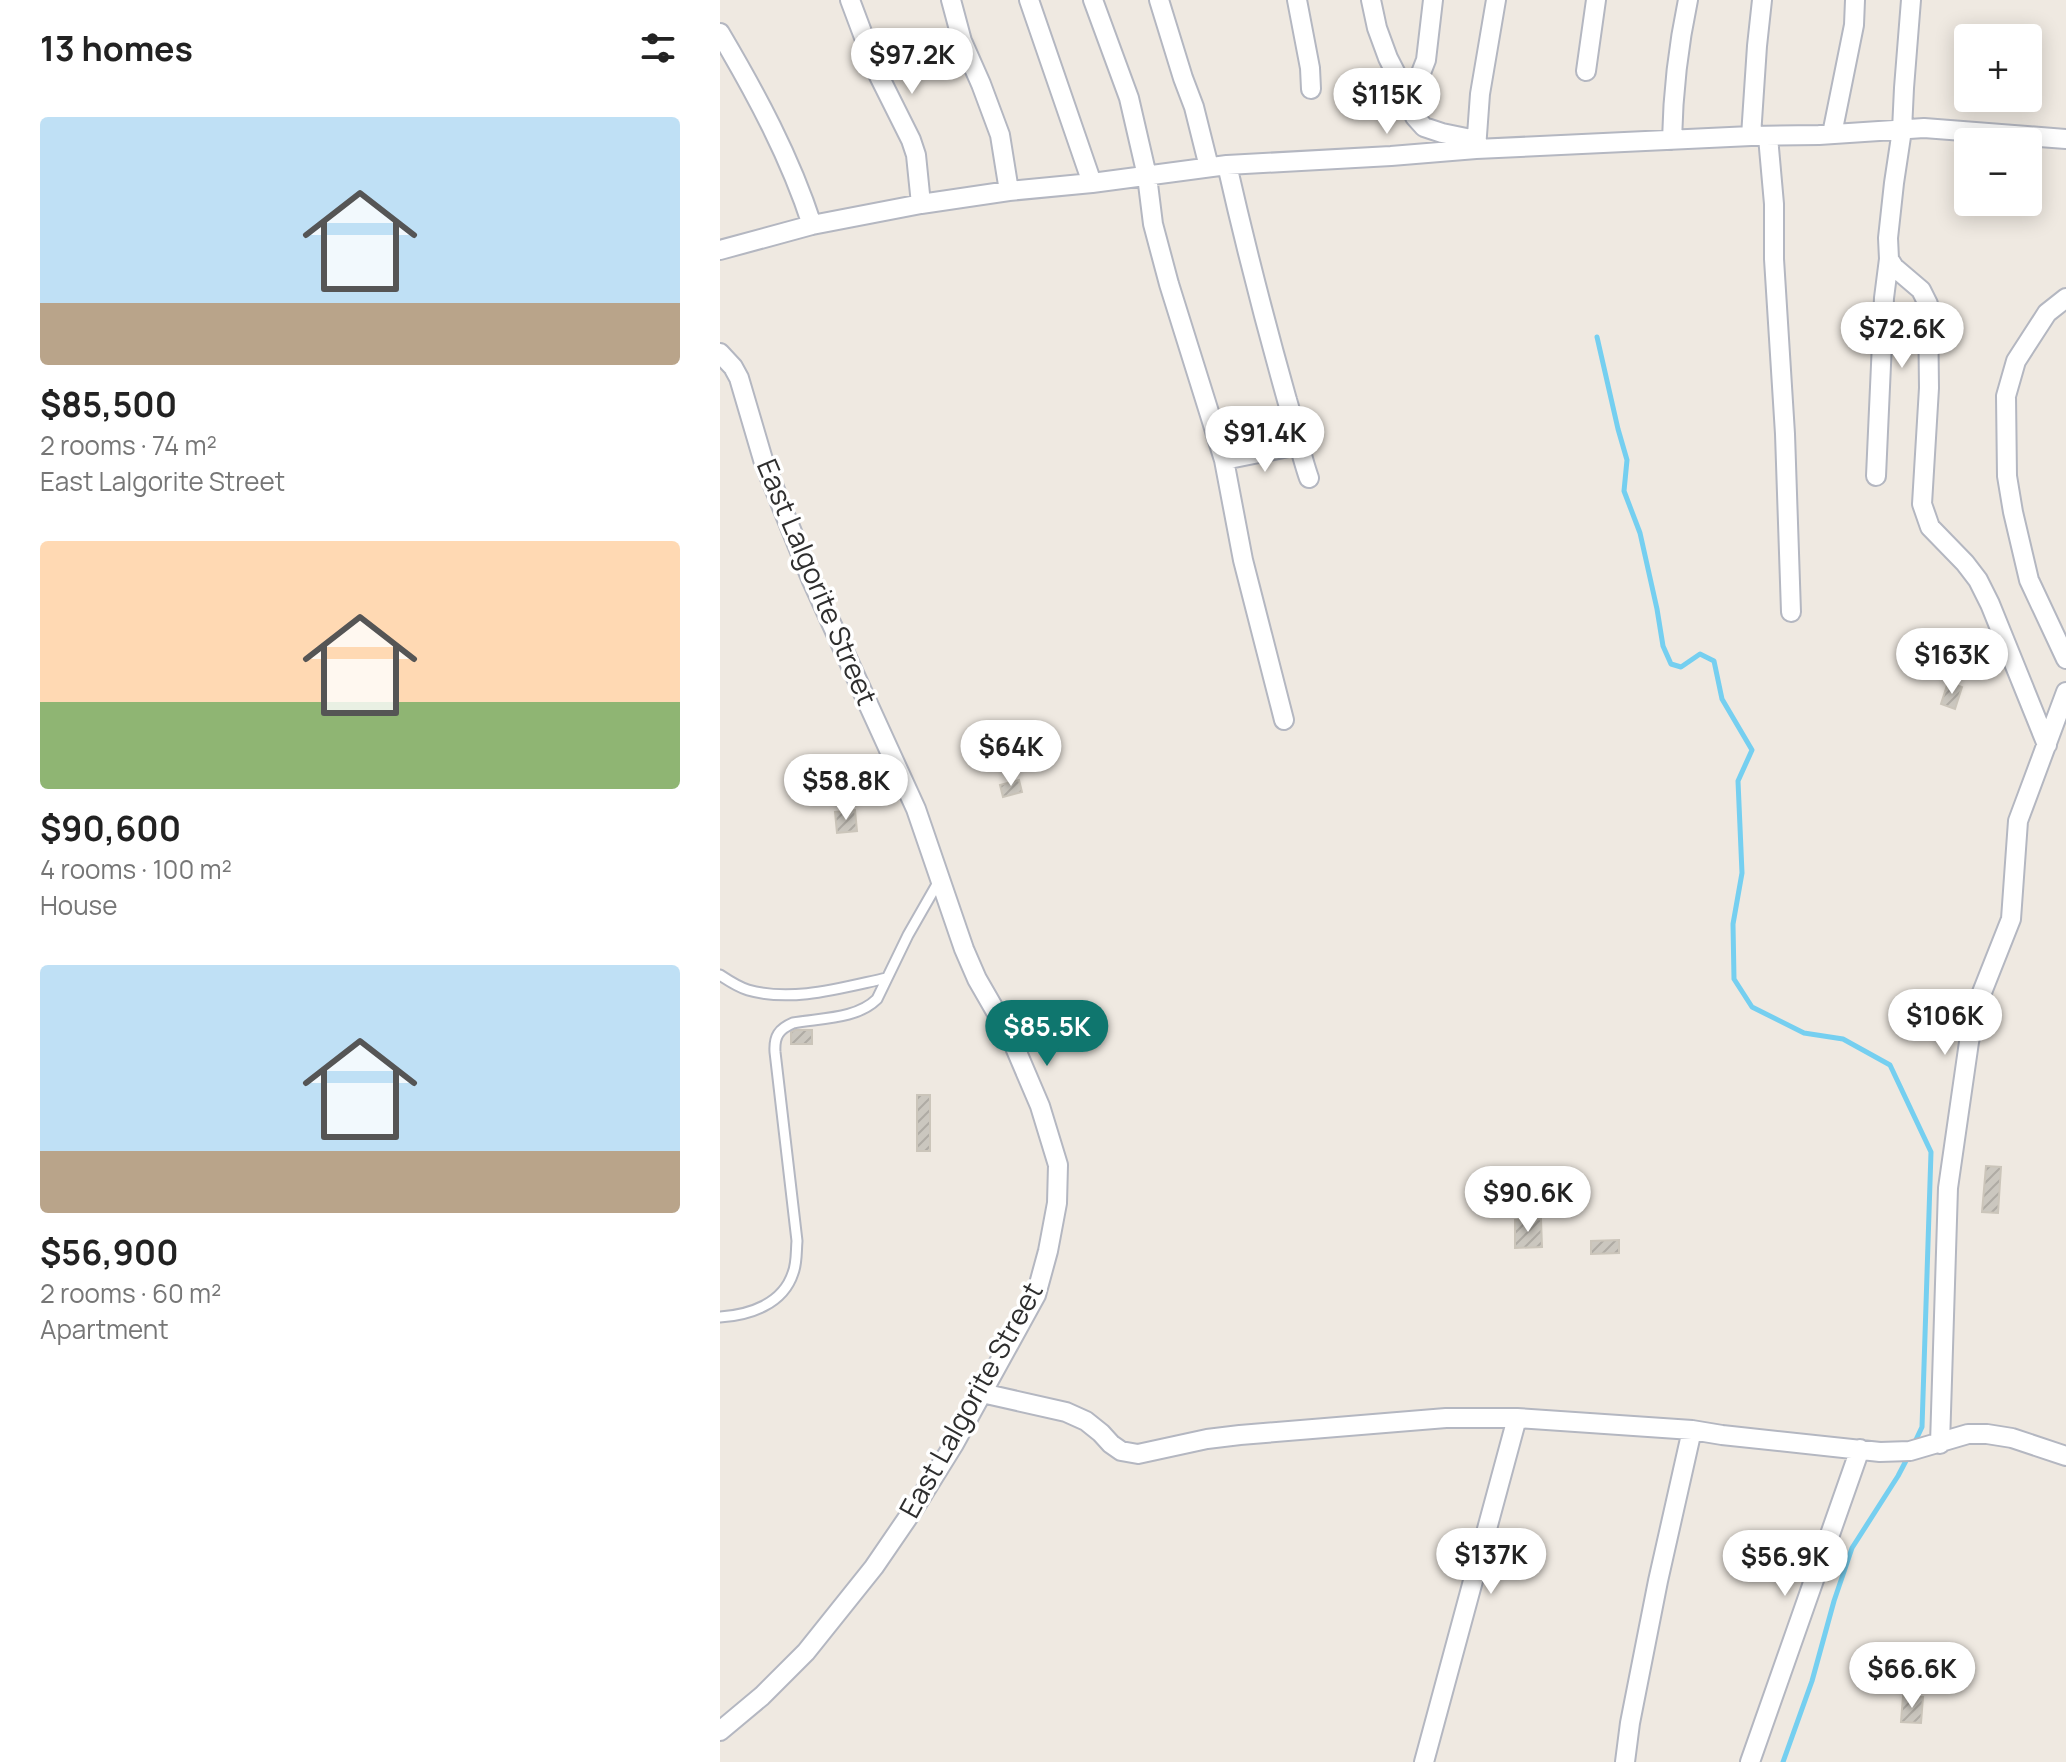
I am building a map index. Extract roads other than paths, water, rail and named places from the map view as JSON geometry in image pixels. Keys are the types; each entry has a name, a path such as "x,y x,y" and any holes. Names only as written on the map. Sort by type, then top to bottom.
{"street":[{"path":"850,0 877,72 911,140 916,155 921,204"},
{"path":"951,0 962,41 1000,135 1009,191"},
{"path":"1029,0 1092,183"},
{"path":"1093,0 1129,98 1147,176 1153,224 1224,460 1243,560 1284,720"},
{"path":"1159,0 1183,78 1218,166 1255,282 1309,478"},
{"path":"1297,0 1311,89"},
{"path":"1371,0 1388,58 1415,117 1424,127 1476,144"},
{"path":"1410,101 1426,60 1433,0"},
{"path":"1476,144 1480,94 1496,0"},
{"path":"1586,71 1596,0"},
{"path":"1672,140 1674,86 1688,0"},
{"path":"1762,0 1757,46 1760,136 1774,204 1791,612"},
{"path":"1832,134 1848,55 1855,0"},
{"path":"1876,476 1888,238 1902,130 1911,0"},
{"path":"720,33 798,181 812,225"},
{"path":"720,250 812,225 1009,191 1218,166 1391,156 1476,144 1672,140 1924,128 2066,139"},
{"path":"1889,259 1921,290 1928,304 1929,388 1922,490 1926,518 1930,527 1978,580 2047,745"},
{"path":"2066,298 2047,313 2016,361 2006,396 2007,476 2013,512 2029,580 2066,659"},
{"name":"East Lalgorite Street","path":"720,353 739,378 764,463 812,581 916,809 964,949 977,979 1011,1038 1040,1106 1058,1165 1057,1203 1036,1295 954,1444 874,1567 806,1652 762,1696 720,1731"},
{"path":"1224,460 1298,445"},
{"path":"1940,1444 1948,1188 1969,1042 1977,1005 2011,919 2018,821 2066,692"},
{"path":"982,1393 1066,1412 1086,1421 1121,1451 1138,1454 1207,1439 1254,1433 1446,1418 1517,1418 1692,1430 1880,1452 1910,1451 1968,1434 1987,1434 2012,1438 2066,1456"},
{"path":"1424,1762 1517,1418"},
{"path":"1625,1762 1658,1581 1692,1430"},
{"path":"1750,1762 1860,1449"}],"lane":[{"path":"720,1317 736,1316 773,1301 788,1287 795,1270 797,1241 774,1042 778,1034 783,1027 793,1023 857,1012 869,1007 877,999 940,879"},
{"path":"720,975 753,991 785,995 824,991 887,978"}],"waterway":[{"path":"1597,337 1627,460 1624,491 1640,533 1663,646 1671,664 1681,667 1700,654 1714,661 1722,699 1752,750 1738,781 1742,873 1733,924 1734,979 1752,1007 1804,1033 1843,1039 1890,1065 1931,1152 1922,1427 1913,1446"},
{"path":"1783,1762 1812,1681 1852,1548 1909,1455"}]}
